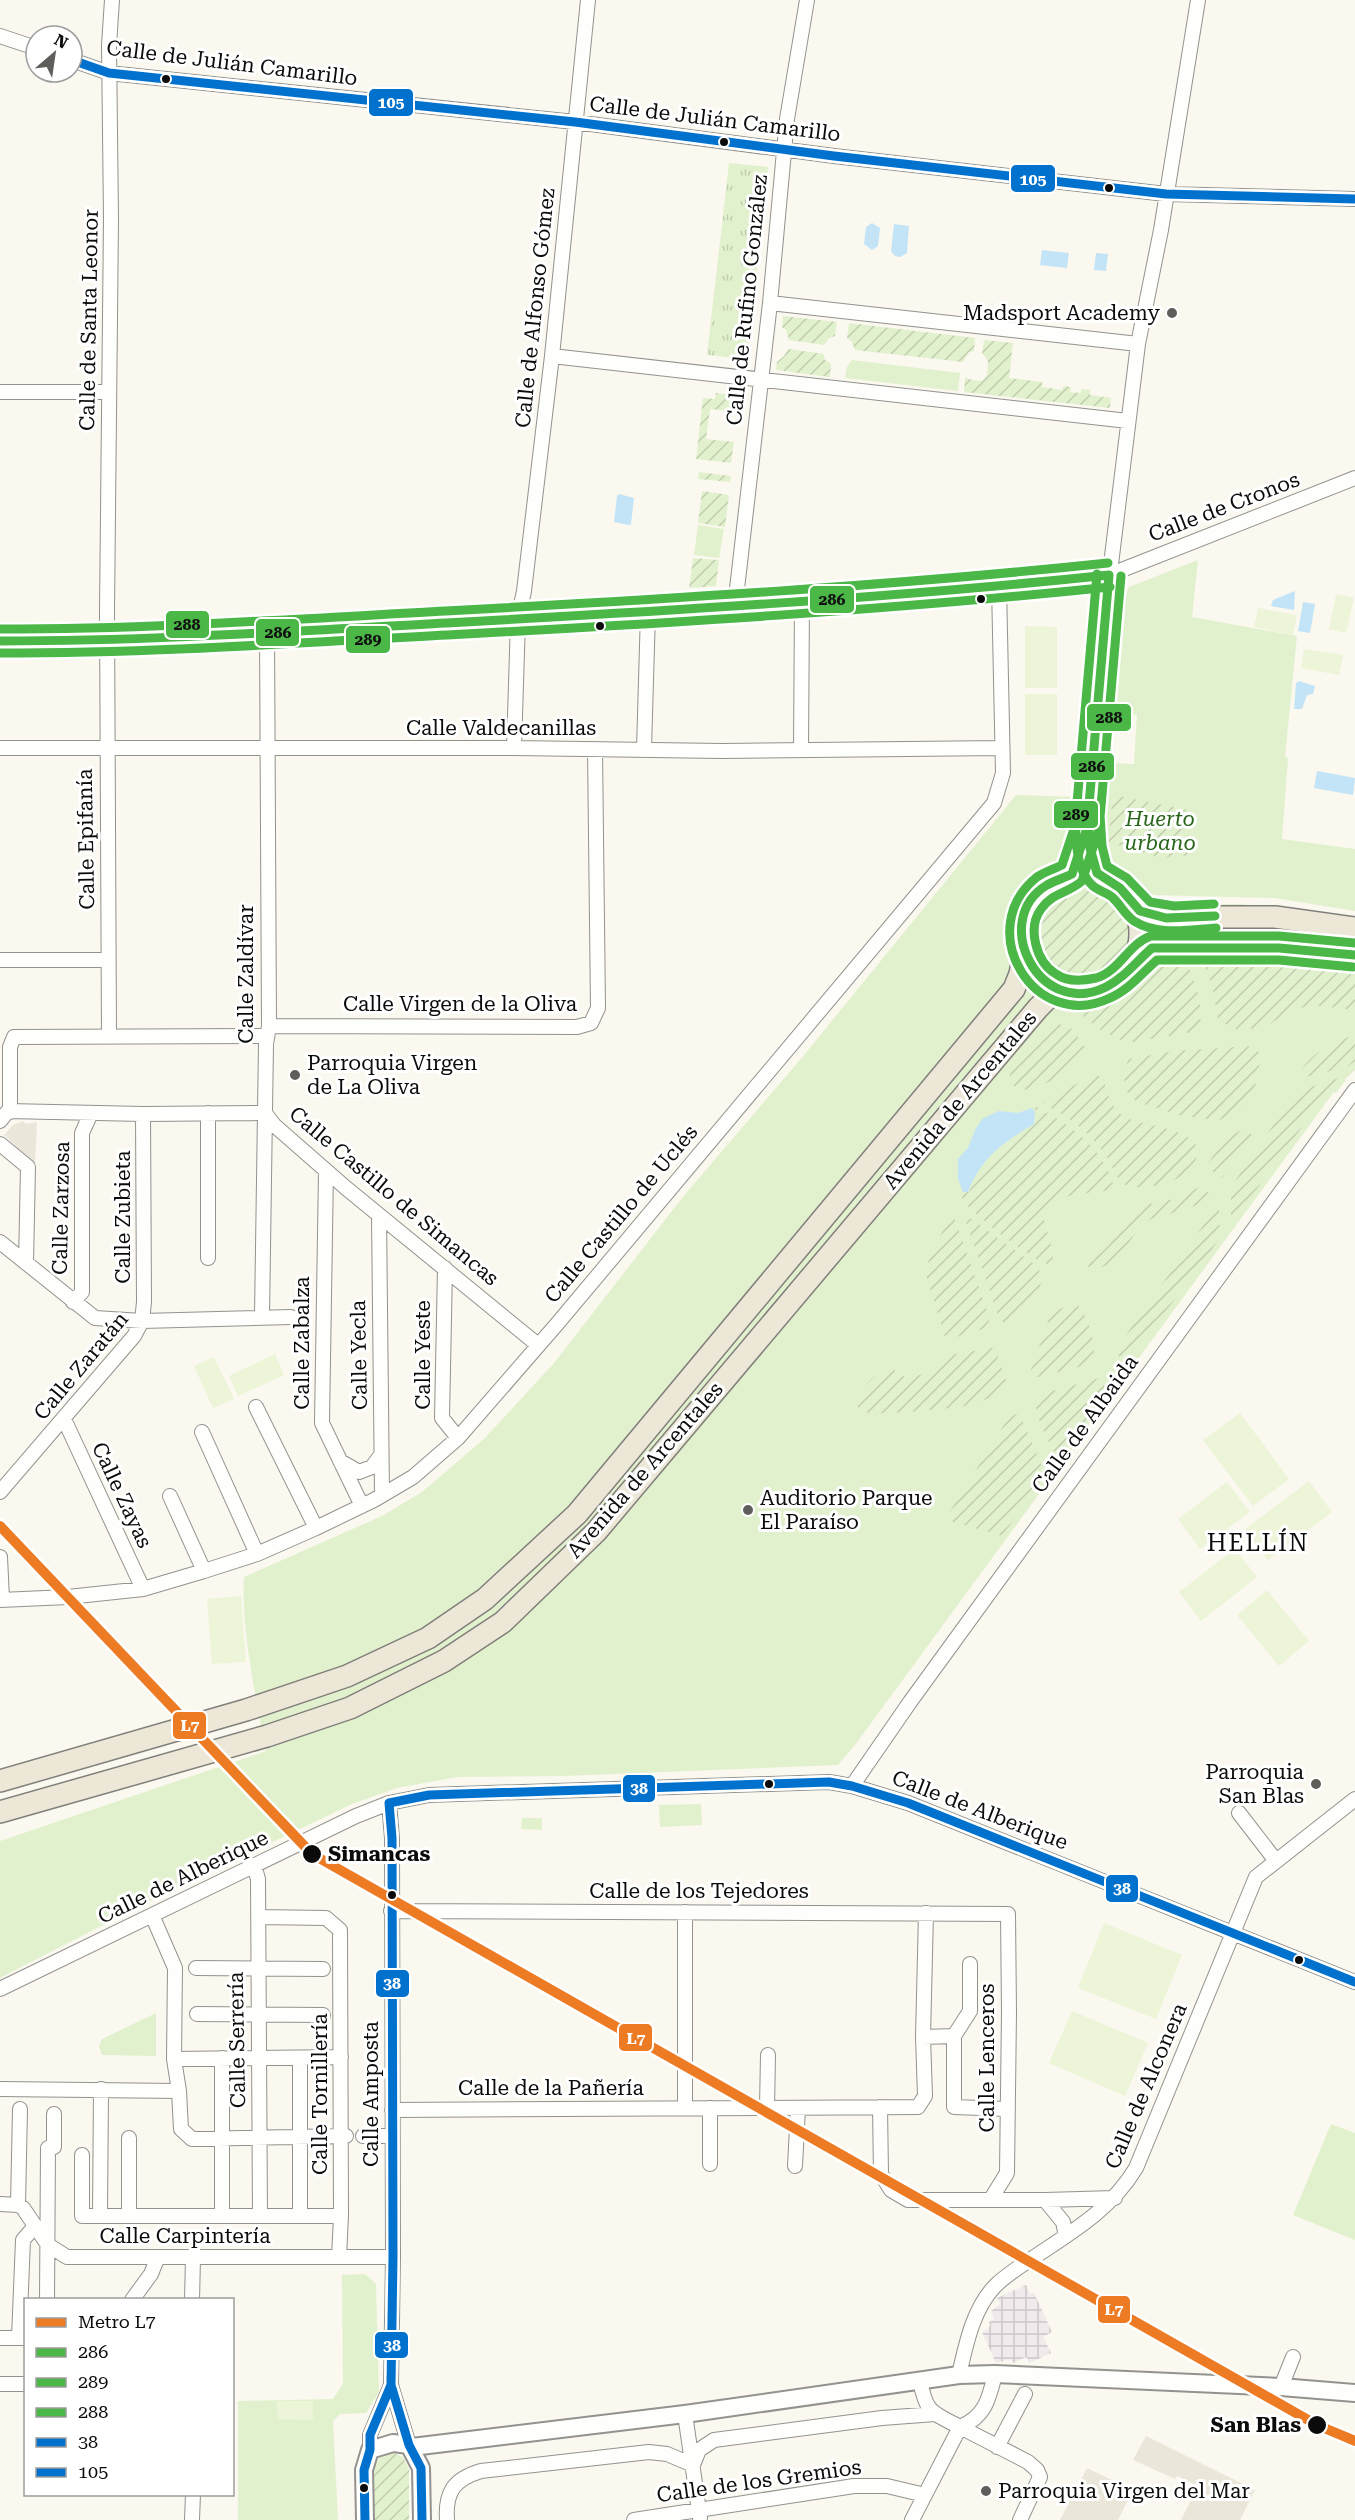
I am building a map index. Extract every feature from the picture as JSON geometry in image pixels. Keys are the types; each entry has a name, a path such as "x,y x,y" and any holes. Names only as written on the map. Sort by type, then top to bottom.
{"main road":[{"path":"1131,964 1137,953 1140,931 1135,908 1120,888 1099,876 1072,874 1047,883 1028,902 1020,927 1024,953 1030,967 1053,987 1067,992 1082,993 1099,990 1113,983 1131,964 1152,948 1272,946 1314,948 1355,955"},
{"path":"1135,908 1149,915 1161,917 1275,917 1355,928"},
{"name":"Avenida de Arcentales","path":"0,1781 246,1710 347,1676 428,1638 485,1599 577,1514 1014,989 1024,953"},
{"name":"Avenida de Arcentales","path":"0,1812 267,1736 350,1708 444,1661 503,1622 596,1532 1038,1008 1049,998 1067,992"}],"street":[{"name":"Calle de Santa Leonor","path":"107,641 111,208 109,73 112,0"},
{"name":"Calle de Alfonso Gómez","path":"513,748 518,619 524,591 552,356 588,0"},
{"name":"Calle de Rufino González","path":"735,606 762,378 787,119 807,0"},
{"path":"1072,874 1087,828 1109,575 1138,344 1166,194 1198,0"},
{"path":"0,36 24,44"},
{"name":"Calle de Julián Camarillo","path":"84,64 109,73 575,122 1166,194 1355,197"},
{"path":"770,303 1138,344"},
{"path":"552,356 1128,421"},
{"path":"0,392 109,392"},
{"name":"Calle de Cronos","path":"0,641 107,641 648,612 999,586 1109,575 1355,478"},
{"name":"Calle Castillo de Uclés","path":"1,1600 68,1597 143,1589 257,1554 382,1495 413,1477 458,1438 994,803 1003,773 999,586"},
{"path":"801,750 802,601"},
{"path":"644,749 648,612"},
{"name":"Calle Zaldívar","path":"262,1316 268,1031 267,632"},
{"name":"Calle Epifanía","path":"107,641 109,1036"},
{"name":"Calle Valdecanillas","path":"0,748 801,750 1002,748"},
{"name":"Calle Virgen de la Oliva","path":"4,1112 10,1047 14,1037 22,1035 109,1036 268,1031 578,1027 591,1023 598,1008 595,749"},
{"path":"1087,828 1093,863 1099,876"},
{"path":"0,960 107,960"},
{"name":"Calle de Albaida","path":"852,1786 966,1624 1355,1090"},
{"name":"Calle Castillo de Simancas","path":"4,1112 266,1113 274,1125 326,1171 538,1345"},
{"name":"Calle Zarzosa","path":"73,1302 82,1292 82,1133 91,1113"},
{"path":"208,1113 208,1258"},
{"name":"Calle Zubieta","path":"142,1321 144,1302 143,1114"},
{"path":"0,1144 28,1167 26,1263"},
{"name":"Calle Zabalza","path":"326,1171 322,1423 362,1506"},
{"name":"Calle Yecla","path":"379,1215 382,1495"},
{"path":"0,1242 95,1318 142,1321"},
{"name":"Calle Yeste","path":"445,1268 442,1418 458,1438"},
{"name":"Calle Zaratán","path":"0,1492 134,1336 142,1321 291,1317"},
{"path":"256,1407 316,1528"},
{"name":"Calle Zayas","path":"64,1419 143,1589"},
{"path":"202,1432 257,1554"},
{"path":"340,1461 359,1472 372,1467 381,1455"},
{"path":"170,1496 204,1571"},
{"path":"0,1557 1,1600"},
{"name":"Calle de Alberique","path":"0,1989 254,1865 389,1803 429,1795 829,1782 852,1786 908,1803 1355,1982"},
{"name":"Calle de Alconera","path":"959,2375 975,2319 994,2287 1011,2272 1098,2214 1115,2198 1136,2168 1256,1876 1355,1799"},
{"name":"Calle Amposta","path":"389,1803 393,2258 391,2385 411,2446"},
{"path":"1239,1813 1276,1861"},
{"name":"Calle Serrería","path":"254,1865 258,1871 260,2216"},
{"name":"Calle de los Tejedores","path":"391,1911 1008,1914"},
{"path":"685,2108 686,1912"},
{"path":"926,1913 923,2037 954,2036"},
{"name":"Calle Lenceros","path":"991,2199 1007,2173 1008,1914"},
{"path":"152,1915 175,1968 174,2059 181,2129 192,2139 343,2136"},
{"name":"Calle Tornillería","path":"258,1917 326,1918 340,1930 343,2136 339,2258"},
{"path":"970,1964 970,2011 954,2036 954,2107 1008,2109"},
{"path":"196,1968 323,1969"},
{"path":"197,2014 323,2015"},
{"name":"Calle de la Pañería","path":"392,2110 918,2107 925,2096 923,2037"},
{"path":"768,2055 768,2108"},
{"path":"174,2059 341,2057"},
{"path":"222,2058 222,2216"},
{"path":"300,2058 300,2216"},
{"path":"0,2089 179,2091"},
{"path":"100,2216 101,2089"},
{"path":"710,2108 710,2164"},
{"path":"795,2166 798,2108"},
{"path":"880,2108 881,2174 891,2190 908,2200 1115,2198"},
{"path":"18,2205 20,2109"},
{"path":"47,2298 48,2148 54,2147 54,2114"},
{"path":"363,2136 392,2136"},
{"path":"129,2138 129,2216"},
{"path":"82,2155 82,2216 341,2216"},
{"path":"1045,2200 1063,2222 1066,2236"},
{"path":"0,2204 18,2205 23,2208 48,2245"},
{"path":"0,2338 22,2338 23,2240 35,2226"},
{"name":"Calle Carpintería","path":"48,2245 68,2257 393,2258"},
{"path":"192,2298 193,2258"},
{"path":"133,2298 151,2274 157,2259"},
{"path":"1281,2387 1293,2357"},
{"path":"912,2520 960,2427 973,2422 983,2410 995,2374"},
{"path":"365,2520 364,2470 370,2450 393,2443 411,2446 450,2444 685,2414 959,2375 995,2374 1281,2387 1355,2393"},
{"path":"920,2380 924,2403 935,2414 1028,2462 1037,2470 1040,2477 1020,2520"},
{"path":"0,2384 24,2384"},
{"name":"Calle Amposta","path":"370,2450 370,2435 391,2385"},
{"path":"997,2447 1024,2394"},
{"path":"685,2414 699,2516"},
{"path":"693,2465 699,2450 714,2440 882,2418 935,2414"},
{"path":"421,2468 432,2456 450,2444"},
{"path":"411,2446 421,2468 422,2520"},
{"path":"447,2520 449,2494 458,2481 481,2471 649,2452 667,2454 693,2465"},
{"name":"Calle de los Gremios","path":"634,2520 699,2516 854,2486 887,2486 925,2495"},
{"path":"192,2520 193,2496"}],"shaded area":[{"path":"24,1121 25,1124 37,1122 35,1164 4,1135 13,1125"},
{"path":"1026,2285 1030,2294 1034,2293 1052,2332 1043,2337 1051,2353 1029,2363 1026,2357 1013,2363 1011,2359 996,2363 982,2332 988,2329 989,2322 994,2319 991,2311 1000,2304 997,2298"},
{"path":"1146,2436 1255,2490 1240,2520 1181,2520 1198,2486 1177,2476 1175,2479 1133,2460"},
{"path":"1087,2468 1133,2490 1118,2520 1060,2520"}],"green space":[{"path":"729,163 768,167 747,359 707,355"},
{"path":"783,316 837,322 835,336 829,338 824,345 789,340 786,330 782,327"},
{"path":"849,323 975,338 974,351 969,352 963,362 855,350 852,342 847,338"},
{"path":"984,340 1013,343 1009,378 1042,382 1042,387 1062,390 1063,386 1071,387 1070,392 1080,393 1082,389 1090,390 1090,395 1111,398 1110,408 964,392 965,377 982,381 987,375 988,361 982,353"},
{"path":"788,349 824,354 824,359 831,364 830,377 776,370 777,362"},
{"path":"852,360 960,373 958,391 845,378 847,367"},
{"path":"716,393 741,396 739,412 710,409 706,439 734,442 731,463 696,459 703,398 715,399"},
{"path":"699,472 731,476 730,482 698,479"},
{"path":"702,491 729,495 725,527 698,523"},
{"path":"698,525 724,529 719,558 694,555"},
{"path":"693,558 719,560 716,586 689,588"},
{"path":"1198,560 1192,617 1297,636 1285,757 1288,758 1282,839 1355,849 1355,911 1275,898 1150,895 1107,862 1103,847 1111,763 1134,764 1137,715 1115,713 1122,599 1129,587"},
{"path":"1336,594 1354,598 1346,633 1329,629"},
{"path":"1258,608 1297,615 1293,635 1254,627"},
{"path":"1025,626 1057,627 1057,688 1025,688"},
{"path":"1304,649 1343,655 1339,675 1301,668"},
{"path":"1025,694 1057,694 1057,755 1025,755"},
{"path":"1016,795 1082,797 1081,860 1121,884 1149,905 1240,904 1324,913 1355,919 1355,1070 1339,1085 855,1745 838,1765 564,1776 457,1777 397,1788 352,1804 144,1904 0,1978 0,1841 266,1751 247,1641 244,1577 382,1516 422,1492 484,1439 554,1363 682,1198 804,1055"},
{"name":"Huerto urbano","path":"1113,795 1189,810 1189,856 1173,855 1163,859 1108,842"},
{"path":"1080,884 1090,885 1107,892 1121,906 1128,923 1128,943 1121,960 1107,974 1090,981 1080,982 1070,981 1053,974 1039,960 1032,943 1031,933 1032,923 1039,906 1053,892 1070,885"},
{"path":"1177,925 1178,936 1152,936 1149,931 1151,926"},
{"path":"1189,925 1290,928 1355,938 1355,942 1325,936 1291,939 1189,936"},
{"path":"1208,961 1270,963 1355,975 1355,1010 1311,1005 1287,1012 1267,1026 1234,1029 1218,1020 1212,985 1205,967"},
{"path":"1186,962 1200,1005 1198,1031 1127,1043 1099,1029 1071,1006 1087,1006 1106,1001 1153,963"},
{"path":"1055,1023 1070,1027 1085,1047 1081,1056 1072,1066 1045,1084 1031,1089 1019,1089 1012,1083 1010,1069 1044,1028"},
{"path":"1355,1035 1355,1061 1347,1067 1297,1079 1306,1063 1320,1051"},
{"path":"1248,1046 1259,1052 1261,1056 1255,1088 1246,1108 1228,1119 1215,1120 1183,1116 1140,1103 1128,1094 1124,1070 1129,1059 1174,1051"},
{"path":"1094,1074 1103,1078 1113,1105 1120,1114 1134,1121 1178,1132 1190,1138 1197,1146 1197,1157 1188,1170 1173,1181 1162,1185 1127,1186 1119,1179 1105,1154 1085,1131 1042,1103"},
{"path":"1342,1077 1346,1080 1336,1093 1329,1090 1231,1224 1231,1191 1235,1181 1290,1101 1298,1091"},
{"path":"1037,1107 1073,1130 1092,1147 1101,1158 1113,1184 1111,1189 1104,1191 1056,1200 1044,1211 1044,1220 1052,1248 1053,1266 1019,1248 962,1200 963,1192 969,1192 979,1170 990,1156 1016,1134 1035,1124 1037,1120 1035,1108"},
{"path":"1241,1130 1251,1136 1220,1178 1210,1169 1209,1162 1224,1140"},
{"path":"1201,1186 1209,1193 1200,1203 1146,1222 1116,1258 1092,1272 1086,1263 1104,1250 1144,1205 1179,1198"},
{"path":"1217,1206 1219,1207 1220,1238 1126,1365 1118,1355 1117,1348"},
{"path":"952,1211 990,1319 986,1328 953,1338 945,1337 926,1275 928,1262"},
{"path":"963,1213 1038,1267 1041,1277 1038,1293 1028,1306 1007,1324 1000,1321"},
{"path":"1069,1305 1078,1306 1086,1317 1092,1336 1094,1357 1086,1365 1028,1378 1051,1313"},
{"path":"994,1348 996,1352 1008,1386 985,1400 961,1407 931,1410 858,1412 863,1390 877,1374 891,1368 906,1378 914,1377 932,1370 945,1356"},
{"path":"275,1354 284,1375 238,1396 229,1376"},
{"path":"214,1357 234,1399 213,1408 194,1366"},
{"path":"1102,1379 1107,1391 1058,1459 1038,1418 1036,1401 1038,1395"},
{"path":"1019,1413 1046,1475 1002,1536 950,1521 947,1516 1009,1417"},
{"path":"1240,1413 1289,1479 1253,1506 1203,1440"},
{"path":"1309,1481 1332,1512 1268,1560 1245,1529"},
{"path":"1227,1482 1250,1512 1200,1549 1178,1519"},
{"path":"1235,1549 1257,1577 1201,1621 1179,1592"},
{"path":"1267,1590 1309,1641 1279,1666 1237,1615"},
{"path":"241,1596 246,1662 212,1664 207,1599"},
{"path":"701,1804 702,1825 660,1827 659,1805"},
{"path":"522,1818 542,1818 542,1830 521,1829"},
{"path":"1104,1923 1182,1955 1156,2019 1078,1988"},
{"path":"1072,2011 1148,2043 1125,2096 1049,2063"},
{"path":"156,2013 156,2056 102,2055 99,2046 102,2039"},
{"path":"1331,2124 1355,2133 1355,2240 1293,2215"},
{"path":"365,2274 376,2284 379,2392 366,2413 340,2414 333,2421 338,2520 238,2520 238,2401 333,2399 343,2384 342,2275"},
{"path":"277,2401 313,2401 313,2420 277,2419"},
{"path":"391,2452 403,2457 409,2469 409,2520 374,2520 374,2468 380,2457"}],"water":[{"path":"872,223 880,228 878,246 872,250 864,244 866,227"},
{"path":"894,224 909,226 907,253 900,257 895,256 891,251"},
{"path":"1042,250 1069,253 1067,268 1040,265"},
{"path":"1096,253 1108,254 1106,271 1094,270"},
{"path":"619,494 634,498 629,525 614,522"},
{"path":"1295,591 1294,610 1271,606 1273,600"},
{"path":"1303,602 1315,604 1310,633 1298,631"},
{"path":"1299,681 1315,686 1313,694 1307,695 1302,709 1294,709 1296,683"},
{"path":"1317,771 1355,778 1353,795 1314,788"},
{"path":"1032,1108 1035,1112 1034,1124 995,1152 980,1169 968,1192 963,1192 958,1179 958,1159 968,1148 982,1119 999,1111 1018,1113"}],"metro line":[{"name":"L7","path":"0,1526 312,1854 1317,2425 1355,2441"}],"transit line":[{"name":"105","path":"84,64 109,73 575,122 834,156 1166,194 1355,199"},
{"name":"288","path":"0,629 223,623 612,602 860,585 1108,563"},
{"name":"289","path":"1097,574 1075,826 1062,865 1037,877 1018,899 1010,923 1011,948 1021,970 1036,989 1057,1002 1082,1005 1117,995 1157,960 1279,960 1353,967"},
{"name":"286","path":"1109,575 1087,828 1072,874 1047,885 1030,901 1022,920 1023,941 1030,962 1043,978 1060,990 1082,994 1113,983 1152,948 1279,948 1355,955"},
{"name":"286","path":"0,641 223,635 612,614 861,597 1109,575"},
{"name":"288","path":"1121,576 1099,829 1082,881 1051,899 1037,917 1034,935 1043,961 1060,977 1081,980 1104,975 1136,945 1151,936 1279,936 1355,943"},
{"name":"289","path":"0,653 224,647 613,626 862,609 1110,587"},
{"name":"289","path":"1076,815 1078,852 1087,879 1094,887 1112,897 1131,919 1153,929 1185,931 1216,928"},
{"name":"286","path":"1088,815 1090,848 1097,873 1120,888 1140,911 1166,918 1215,916"},
{"name":"288","path":"1100,815 1102,846 1107,866 1127,878 1150,902 1174,906 1214,904"},
{"name":"38","path":"389,1803 429,1795 829,1782 852,1786 908,1803 1355,1982"},
{"name":"38","path":"389,1803 392,1838 391,2385 409,2445 421,2468 422,2520"},
{"name":"38","path":"365,2520 364,2470 370,2450 370,2435 391,2385 391,2377"}],"place":[{"name":"Madsport Academy","path":"1172,313"},
{"name":"Parroquia Virgen de La Oliva","path":"295,1075"},
{"name":"Auditorio Parque El Paraíso","path":"748,1510"},
{"name":"Parroquia San Blas","path":"1316,1784"},
{"name":"Simancas","path":"312,1854"},
{"name":"San Blas","path":"1317,2425"},
{"name":"Parroquia Virgen del Mar","path":"986,2491"}],"district":[{"name":"HELLÍN","path":"1258,1543"}]}
